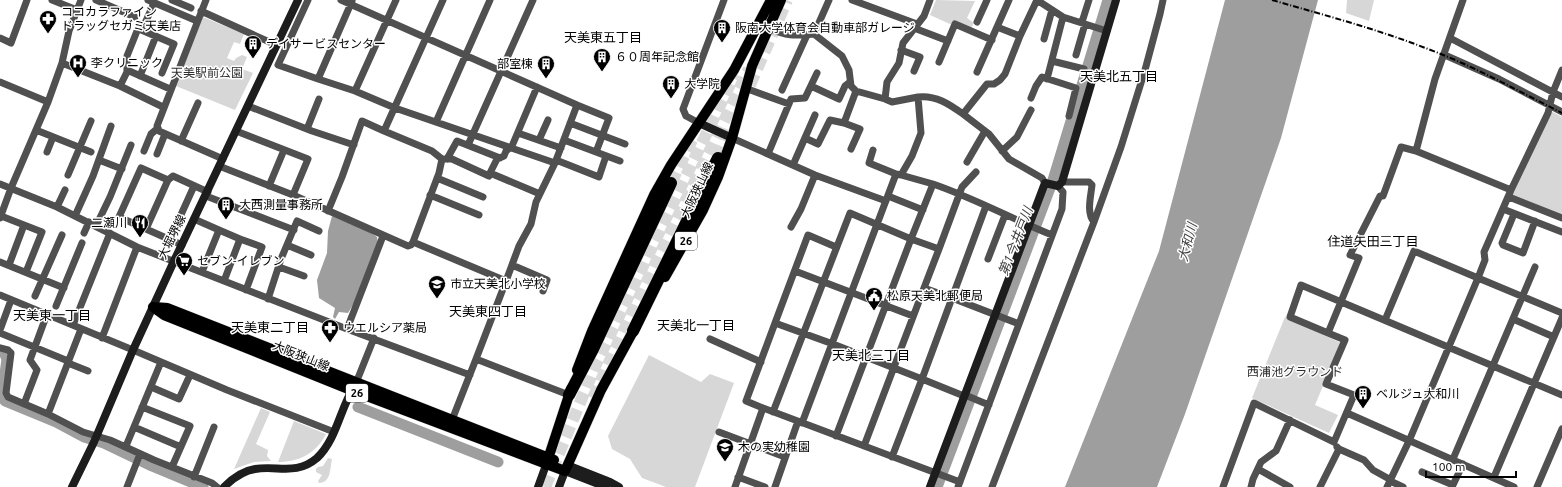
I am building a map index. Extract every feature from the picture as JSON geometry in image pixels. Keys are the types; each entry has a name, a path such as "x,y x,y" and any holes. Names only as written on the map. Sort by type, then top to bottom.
{"highway":[{"path":"633,331 718,158"},
{"path":"569,395 593,349 671,183"}],"main road":[{"path":"547,462 592,330 654,195 671,165 737,64 771,0"},
{"name":"大阪狭山線","path":"153,307 167,308 354,387 566,468 601,390 633,331 672,265 718,177 732,138 745,88 757,51 781,0"},
{"name":"大阪狭山線","path":"354,387 452,420 547,462"}],"street":[{"path":"1,41 11,42 27,0"},
{"path":"52,0 77,10"},
{"path":"26,272 42,232 1,217 11,188 48,102 62,64 67,38 81,0"},
{"path":"96,0 135,17"},
{"path":"172,0 192,8"},
{"path":"188,17 194,0"},
{"path":"206,0 170,89 157,126 158,131 181,141 221,163 269,186 408,246 413,242 444,159 457,141 500,158"},
{"name":"大堀堺線","path":"72,487 95,439 133,350 174,261 298,0"},
{"path":"308,0 278,65 355,91 395,108 598,177 606,156"},
{"path":"341,0 351,2 387,20 609,118 596,152"},
{"path":"355,91 396,0"},
{"path":"384,131 443,0"},
{"path":"436,122 490,0"},
{"path":"468,145 533,0"},
{"path":"724,0 683,109 686,116 815,175 923,210"},
{"path":"782,90 829,0"},
{"path":"852,0 916,26 948,41"},
{"path":"884,100 887,82 899,63 903,43 924,16 930,0"},
{"path":"977,22 987,0"},
{"path":"978,72 1009,0"},
{"path":"963,114 987,84 994,84 1005,74 1036,0 1063,17 1102,29"},
{"path":"1076,55 1089,0"},
{"path":"836,247 808,235 746,401 936,473 959,484 1062,209 1063,192 1059,185 1102,29 1116,0"},
{"path":"992,487 1094,222 1121,147 1157,29 1163,0"},
{"path":"1416,151 1435,79 1463,0"},
{"path":"120,86 127,70 127,56 139,29 146,22 152,1 197,21"},
{"path":"318,79 351,2"},
{"path":"1044,39 1052,10"},
{"path":"201,11 276,45"},
{"path":"1047,79 1063,17"},
{"path":"939,62 956,24 992,40"},
{"path":"997,27 1020,36"},
{"path":"768,28 792,36 811,34 842,56 849,70 851,86 856,91 892,102 927,96 940,99 985,131 1009,159 1042,178 1046,183 1059,185 1089,182 1092,185 1090,209 1091,218 1094,222"},
{"path":"139,29 174,44 162,73"},
{"path":"140,76 156,36"},
{"path":"1450,38 1562,97"},
{"path":"901,50 920,57 914,71"},
{"path":"1448,56 1499,79 1562,112"},
{"path":"1052,60 1084,69"},
{"path":"62,64 120,86 164,106"},
{"path":"127,70 170,89"},
{"path":"1390,482 1409,441 1478,278 1485,260 1484,252 1502,209 1551,106 1553,92 1562,70"},
{"path":"768,154 791,99 805,98 817,73"},
{"path":"1031,98 1042,77 1076,88 1068,116"},
{"path":"0,82 48,102"},
{"path":"811,86 839,99 845,86 850,82"},
{"path":"328,211 362,121 432,151 444,159 452,159 489,176 497,159 504,156 512,146 537,87"},
{"path":"745,88 789,104"},
{"path":"844,123 856,91"},
{"path":"774,487 785,457 833,344 887,198 899,174 912,156 921,133 918,97"},
{"path":"307,129 319,99"},
{"path":"181,141 198,103"},
{"path":"452,420 512,265 531,224 536,202 556,162 577,105"},
{"path":"248,106 307,129 354,145"},
{"path":"1002,151 1017,137 1031,110"},
{"path":"793,165 815,115"},
{"path":"539,140 548,120"},
{"path":"805,138 818,144 830,120 844,123 860,129 851,149"},
{"path":"68,175 91,121"},
{"path":"570,123 625,144"},
{"path":"75,216 99,160 111,126"},
{"path":"144,152 151,134 158,128"},
{"path":"36,130 91,152"},
{"path":"236,130 308,159 292,195"},
{"path":"967,162 985,131"},
{"path":"518,133 561,148"},
{"path":"157,154 165,134"},
{"path":"47,152 53,137"},
{"path":"564,140 620,161"},
{"path":"96,226 122,169 131,145"},
{"path":"1328,332 1359,258 1350,255 1380,196 1383,196 1401,147 1416,151 1562,218"},
{"path":"269,186 284,150"},
{"path":"873,150 869,163 960,193 1029,226 1052,235"},
{"path":"99,160 122,169"},
{"path":"168,180 141,168 119,216 182,245"},
{"path":"864,446 962,187 976,172"},
{"path":"490,173 540,194"},
{"path":"791,227 801,209 815,175"},
{"path":"146,228 168,180 173,176 207,194 294,230"},
{"path":"437,178 483,197"},
{"path":"930,487 1046,183"},
{"path":"0,184 57,207 137,247 268,299 470,375"},
{"path":"836,436 933,184"},
{"path":"170,239 194,186"},
{"path":"57,207 65,190"},
{"path":"430,195 479,216"},
{"path":"892,457 986,206"},
{"path":"1502,209 1562,232"},
{"path":"773,412 850,213 911,239 939,249"},
{"path":"1514,214 1502,243 1503,245 1523,253 1535,221"},
{"path":"988,259 1005,215"},
{"path":"194,220 262,247 246,290"},
{"path":"84,233 88,222"},
{"path":"268,299 287,245 297,222 319,231"},
{"path":"9,265 24,225"},
{"path":"202,272 219,230"},
{"path":"73,326 110,233"},
{"path":"35,296 62,235"},
{"path":"347,329 383,236"},
{"path":"224,281 240,239"},
{"path":"413,242 506,281"},
{"path":"56,306 82,243"},
{"path":"287,245 311,255"},
{"path":"102,338 137,247"},
{"path":"1384,320 1414,251 1562,313"},
{"path":"0,262 64,288"},
{"path":"512,265 547,280 542,291"},
{"path":"279,267 304,276"},
{"path":"1453,459 1535,267"},
{"path":"795,271 913,316"},
{"path":"1334,442 1354,395 1326,384 1345,340 1290,317 1301,285 1562,395"},
{"path":"924,288 1019,324"},
{"path":"0,295 334,432"},
{"path":"0,330 11,300"},
{"path":"24,404 37,370 30,360 47,314"},
{"path":"1494,477 1562,318"},
{"path":"1513,319 1554,337"},
{"path":"775,323 989,405"},
{"path":"48,414 82,329"},
{"path":"0,333 34,349 88,371"},
{"path":"224,487 231,480 241,474 255,469 288,470 303,466 315,459 325,449 334,432 374,338"},
{"path":"710,339 761,362"},
{"path":"0,348 8,350 11,353 6,393 8,397 48,414 95,439 126,446 140,454 212,483 217,487"},
{"path":"476,359 569,395"},
{"path":"126,446 161,362"},
{"path":"151,387 179,399 190,374"},
{"path":"1223,487 1254,404 1334,442 1339,449 1364,460 1373,470 1390,482 1403,487"},
{"path":"142,407 190,426 172,467"},
{"path":"735,487 763,408"},
{"path":"1347,413 1494,477 1513,487"},
{"path":"1251,487 1261,462 1276,450 1290,420"},
{"path":"194,477 214,426"},
{"path":"134,427 181,447"},
{"path":"1538,487 1562,429"},
{"path":"719,432 785,457"},
{"path":"1320,487 1339,449"},
{"path":"127,487 140,454"},
{"path":"538,487 547,462"},
{"path":"1422,472 1453,486 1463,464"},
{"path":"559,487 566,468"},
{"path":"566,468 606,487"},
{"path":"566,468 610,482 619,487"},
{"path":"1258,469 1290,487"},
{"path":"738,477 765,487"}],"green space":[{"path":"936,0 975,1 967,18 974,23 970,30 952,25 930,15"},
{"path":"1347,0 1374,0 1369,21 1346,13"},
{"name":"天美駅前公園","path":"203,17 244,34 240,44 234,42 227,58 234,61 242,55 247,57 242,69 253,73 235,110 176,86"},
{"path":"1551,111 1562,117 1562,216 1512,195"},
{"name":"西浦池グラウンド","path":"1285,317 1341,343 1315,405 1338,415 1329,433 1252,398"},
{"path":"649,355 701,382 710,374 734,383 695,487 666,487 642,478 630,459 612,449 608,436"},
{"path":"261,408 270,412 256,444 268,450 267,456 271,461 254,462 234,469"},
{"path":"294,421 326,434 322,441 306,455 286,462 278,462"},
{"path":"328,458 332,459 328,478 326,481 319,483 318,481 322,475 316,472 316,469 323,466"}],"water":[{"name":"大和川","path":"1225,0 1318,0 1281,138 1185,414 1157,487 1065,487 1159,251"},
{"path":"332,216 370,232 377,237 378,242 355,301 348,313 339,312 335,319 333,317 335,308 319,298 317,280 327,253 328,231"}],"waterway":[{"name":"第1今井戸川","path":"937,487 1053,180 1108,0"},
{"path":"0,350 4,352 7,359 2,396 5,401 56,422 84,437 104,443 152,466 203,487"},
{"path":"358,407 498,462"}],"tunnel":[{"path":"750,85 787,0"},
{"path":"593,398 634,308 749,69"},
{"path":"545,487 597,362 735,74"},
{"path":"718,158 732,126"},
{"path":"671,183 694,136"}],"railway":[{"path":"1272,0 1370,29 1428,49 1479,71 1562,113"}],"place":[{"name":"ココカラファイン ドラッグセガミ天美店","path":"48,34"},
{"name":"阪南大学体育会自動車部ガレージ","path":"722,43"},
{"name":"デイサービスセンター","path":"253,59"},
{"name":"６０周年記念館","path":"602,72"},
{"name":"李クリニック","path":"78,78"},
{"name":"部室棟","path":"546,79"},
{"name":"大学院","path":"671,99"},
{"name":"大西測量事務所","path":"226,220"},
{"name":"二瀬川","path":"140,238"},
{"name":"セブン-イレブン","path":"184,276"},
{"name":"市立天美北小学校","path":"437,299"},
{"name":"松原天美北郵便局","path":"874,311"},
{"name":"ウエルシア薬局","path":"330,343"},
{"name":"ベルジュ大和川","path":"1363,409"},
{"name":"木の実幼稚園","path":"725,462"}],"district":[{"name":"天美東五丁目","path":"603,37"},
{"name":"天美北五丁目","path":"1119,76"},
{"name":"住道矢田三丁目","path":"1373,241"},
{"name":"天美東四丁目","path":"488,311"},
{"name":"天美東一丁目","path":"52,315"},
{"name":"天美北一丁目","path":"696,325"},
{"name":"天美東二丁目","path":"270,327"},
{"name":"天美北三丁目","path":"871,355"}]}
